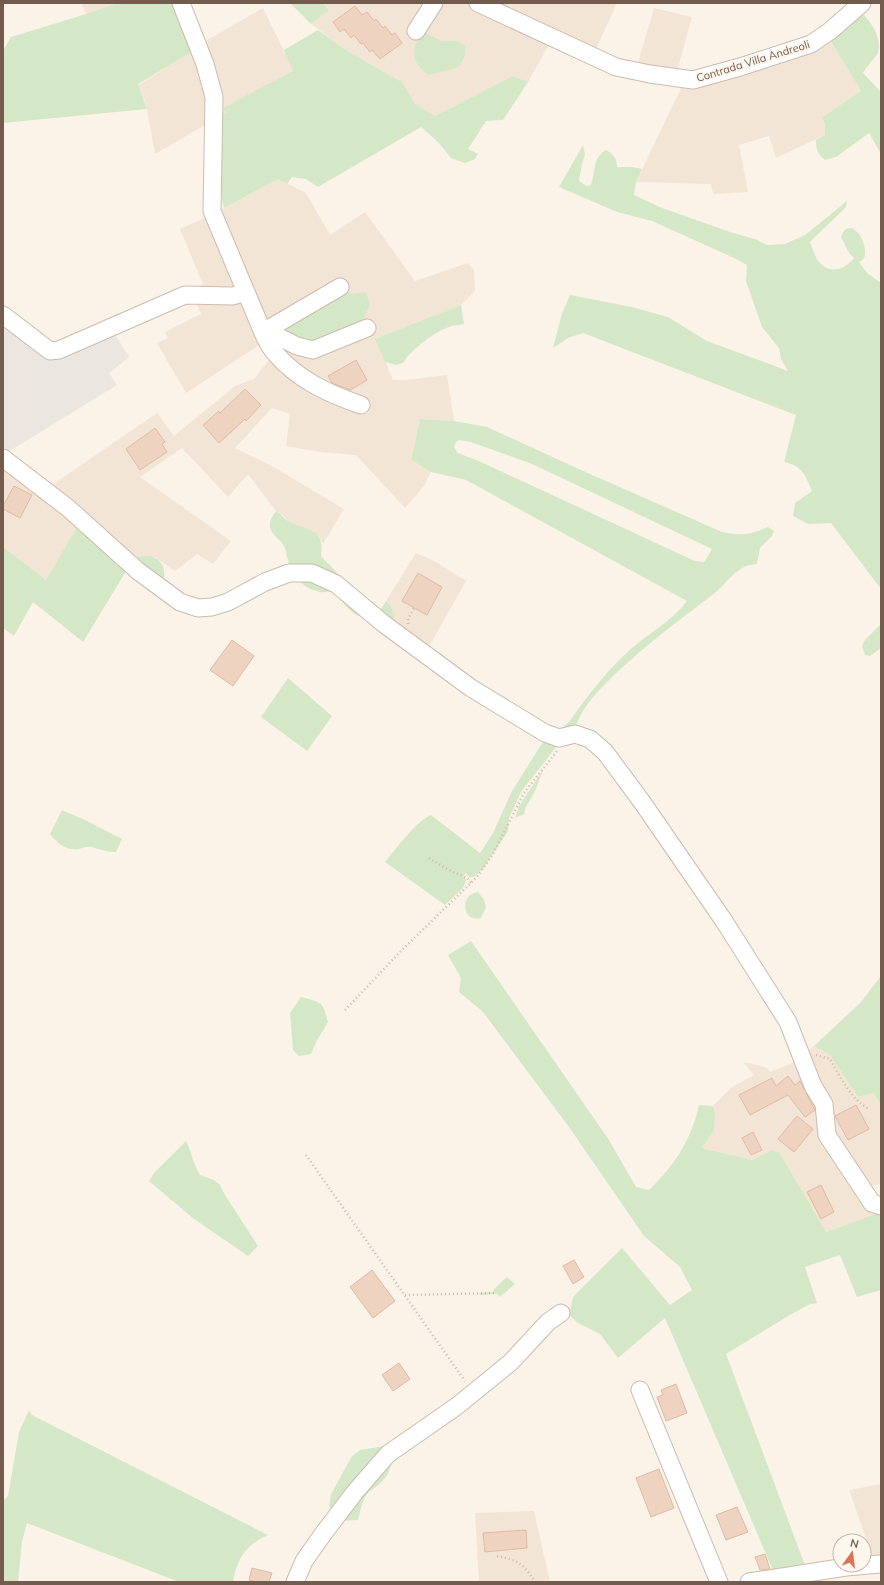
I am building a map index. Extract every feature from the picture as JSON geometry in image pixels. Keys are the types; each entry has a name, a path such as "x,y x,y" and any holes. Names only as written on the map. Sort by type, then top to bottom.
{"street":[{"path":"181,3 205,64 214,97 212,210 263,333 274,352 294,372 338,397 361,405"},
{"path":"416,31 434,3"},
{"name":"Contrada Villa Andreoli","path":"478,3 616,67 650,74 693,80 740,67 811,44 830,31 862,3"},
{"path":"263,333 340,287"},
{"path":"3,315 50,351 59,350 185,296 233,296 246,292"},
{"path":"263,333 279,337 297,346 313,350 366,328"},
{"path":"3,458 68,508 138,571 180,602 198,608 212,607 228,602 265,582 289,573 312,573 336,584 384,624 471,688 544,733 562,737 575,734 590,739 605,752 647,808 724,921 788,1022 813,1086 824,1104 827,1135 872,1203 881,1206"},
{"path":"295,1582 304,1561 323,1534 355,1492 388,1454 457,1406 511,1362 548,1322 561,1313"},
{"path":"640,1390 718,1582"},
{"path":"749,1582 846,1567 881,1564"}],"path":[{"path":"408,626 408,619 414,608"},
{"path":"345,1010 402,950 477,877 492,854 524,793 556,752 562,737"},
{"path":"429,858 445,868 467,878 471,883"},
{"path":"802,1059 818,1054 830,1059 849,1090 862,1106 869,1109"},
{"path":"306,1155 470,1388 470,1394"},
{"path":"404,1295 495,1293"},
{"path":"497,1556 516,1561 524,1566 535,1582"}],"shaded area":[{"path":"81,3 117,3 86,14"},
{"path":"323,3 617,3 596,49 618,58 638,63 654,8 692,17 677,71 713,69 811,34 849,6 830,40 861,91 821,118 825,123 825,135 776,158 769,136 739,145 748,192 713,194 711,184 636,182 683,84 552,39 528,82 513,76 435,116 415,105 402,82 351,53 311,24 329,10"},
{"path":"263,8 294,71 224,108 226,113 155,154 146,104 138,85 195,50 202,43"},
{"path":"278,179 306,193 330,235 365,212 415,281 468,263 474,270 475,291 461,305 376,339 393,380 447,375 454,421 420,419 411,460 431,472 424,486 405,508 356,455 320,452 286,446 290,414 272,408 235,448 272,466 344,509 323,544 319,536 288,521 283,515 276,511 248,474 228,497 182,448 140,477 231,541 213,564 197,554 175,571 155,557 134,558 52,485 157,413 174,436 235,386 254,379 272,356 264,342 186,393 157,343 168,338 165,332 201,314 194,297 186,291 203,284 180,229 213,214"},
{"path":"3,317 45,350 113,331 129,357 109,373 117,385 8,452 3,449"},
{"path":"3,460 79,524 46,581 3,547"},
{"path":"416,553 434,561 466,581 427,650 390,624 389,604 386,601"},
{"path":"814,1046 830,1055 858,1097 874,1093 879,1103 881,1103 881,1184 868,1187 832,1132 808,1051"},
{"path":"797,1061 824,1117 878,1213 826,1232 780,1153 772,1150 752,1160 702,1148 714,1131 715,1113 713,1106 732,1087 754,1075 743,1062 767,1068 770,1072"},
{"path":"881,1484 881,1558 873,1558 872,1533 864,1533 849,1490"},
{"path":"534,1511 550,1582 479,1582 475,1513"}],"green space":[{"path":"117,3 175,3 195,50 138,84 147,109 3,123 3,51 11,37"},
{"path":"290,3 323,3 329,10 311,24"},
{"path":"859,11 872,25 878,37 879,43 877,55 863,73 881,92 881,154 869,133 836,157 825,160 822,158 816,146 816,140 825,135 825,123 821,118 861,91 830,40"},
{"path":"318,30 351,53 402,82 415,104 435,116 513,76 528,82 503,120 486,121 468,149 478,154 475,159 465,163 451,158 438,142 421,127 318,187 306,179 292,177 287,184 278,179 224,208 220,185 222,115 226,113 223,108 293,71 284,50"},
{"path":"425,32 441,41 458,41 465,46 464,57 458,67 430,75 419,66 414,55 416,43"},
{"path":"583,145 585,155 579,181 587,186 591,185 593,180 595,165 598,157 606,150 614,157 617,167 642,169 636,182 634,195 662,208 733,233 755,239 767,245 785,244 805,235 847,201 846,207 810,242 816,257 821,264 830,269 841,268 854,258 849,253 841,237 845,230 852,228 858,232 863,241 865,250 864,257 859,262 867,273 881,283 881,589 831,523 808,524 793,516 795,503 812,491 802,472 795,466 784,462 796,415 583,333 568,338 553,348 562,313 570,295 632,307 668,317 707,341 788,371 781,359 779,348 762,327 746,281 747,265 652,221 617,212 559,187"},
{"path":"342,288 352,294 366,292 370,305 363,319 356,328 311,345 276,330"},
{"path":"461,305 464,324 446,328 424,341 403,363 396,365 385,362 375,339"},
{"path":"420,419 454,421 487,427 722,532 746,534 768,527 774,531 772,536 760,548 757,564 749,565 737,571 717,591 656,639 612,677 594,696 581,714 576,729 562,728 569,722 591,692 615,664 633,647 662,626 687,601 466,480 431,472 411,460","holes":["459,440 471,442 532,464 712,549 704,562 695,561 481,462 458,453 454,447 456,442"]},
{"path":"276,511 288,521 314,532 321,540 321,556 379,612 386,601 393,611 393,623 372,620 357,615 346,606 333,588 327,592 316,591 306,587 298,580 289,565 284,545 273,534 270,528 271,519"},
{"path":"79,524 134,558 147,556 158,559 164,572 164,577 160,587 144,585 136,581 128,568 83,642 33,602 14,636 3,628 3,547 46,580"},
{"path":"881,624 881,648 870,656 865,655 862,646 865,640"},
{"path":"288,678 332,716 307,751 261,717"},
{"path":"546,737 558,742 557,746 521,792 509,818 508,831 483,869 474,877 469,877 466,873 463,876 466,880 463,888 445,905 385,862 413,829 425,818 431,815 480,853 493,833 512,791"},
{"path":"543,770 524,814 515,818 519,806"},
{"path":"62,810 122,839 116,852 90,847 70,849 59,843 50,834"},
{"path":"478,892 484,900 486,907 481,918 475,918 467,913 465,903 472,894"},
{"path":"471,941 609,1140 636,1187 649,1190 658,1181 667,1171 687,1141 696,1118 699,1105 713,1106 715,1113 714,1131 702,1148 752,1160 772,1150 780,1153 826,1232 881,1213 881,1290 857,1297 840,1255 805,1267 817,1303 810,1304 788,1316 726,1354 806,1568 775,1575 665,1318 618,1358 600,1334 578,1323 569,1315 573,1297 622,1248 670,1305 692,1290 680,1267 644,1236 569,1127 483,1012 459,992 461,978 448,955"},
{"path":"881,976 881,1102 879,1103 874,1093 858,1097 830,1055 814,1046 860,1003"},
{"path":"301,997 313,1000 323,1006 328,1022 316,1042 311,1054 299,1056 293,1050 290,1013"},
{"path":"186,1141 200,1175 214,1180 220,1185 258,1246 248,1256 194,1219 149,1181 154,1173"},
{"path":"507,1277 515,1284 500,1297 497,1294 480,1295 479,1293 494,1292 493,1290"},
{"path":"29,1410 32,1415 268,1535 254,1543 244,1553 237,1566 233,1582 179,1582 27,1523 22,1542 18,1582 3,1582 3,1501 8,1496 19,1432"},
{"path":"385,1446 390,1458 390,1468 382,1482 365,1497 358,1520 342,1521 331,1515 329,1505 331,1494 352,1456 360,1450"}],"building":[{"path":"355,6 362,15 367,12 374,21 376,19 383,28 385,26 392,35 395,33 402,43 380,59 372,50 370,52 363,43 361,44 354,35 351,38 344,29 340,32 333,22"},
{"path":"356,360 367,380 350,390 332,383 328,376"},
{"path":"245,389 261,405 246,421 245,419 219,443 203,425 219,411 220,413"},
{"path":"155,428 165,442 162,444 167,452 140,470 126,449"},
{"path":"14,486 32,495 20,518 3,509 3,506"},
{"path":"418,573 442,587 427,615 402,601"},
{"path":"232,640 254,656 233,686 210,670"},
{"path":"788,1076 795,1085 800,1081 815,1110 805,1117 788,1095 750,1115 739,1095 772,1078 776,1086"},
{"path":"856,1105 869,1129 848,1140 835,1116"},
{"path":"797,1116 813,1129 794,1152 778,1139"},
{"path":"753,1132 762,1150 751,1155 742,1138"},
{"path":"821,1185 834,1212 821,1219 807,1192"},
{"path":"574,1260 584,1277 573,1284 563,1266"},
{"path":"372,1270 395,1301 373,1318 350,1287"},
{"path":"399,1363 410,1379 393,1391 382,1375"},
{"path":"676,1384 687,1413 666,1421 657,1397 663,1395 661,1390"},
{"path":"659,1469 674,1508 651,1517 636,1478"},
{"path":"737,1507 748,1532 726,1540 716,1515"},
{"path":"526,1530 527,1548 485,1552 483,1533"},
{"path":"765,1554 770,1569 760,1570 755,1557"},
{"path":"252,1568 272,1573 269,1582 256,1582 249,1580"}]}
